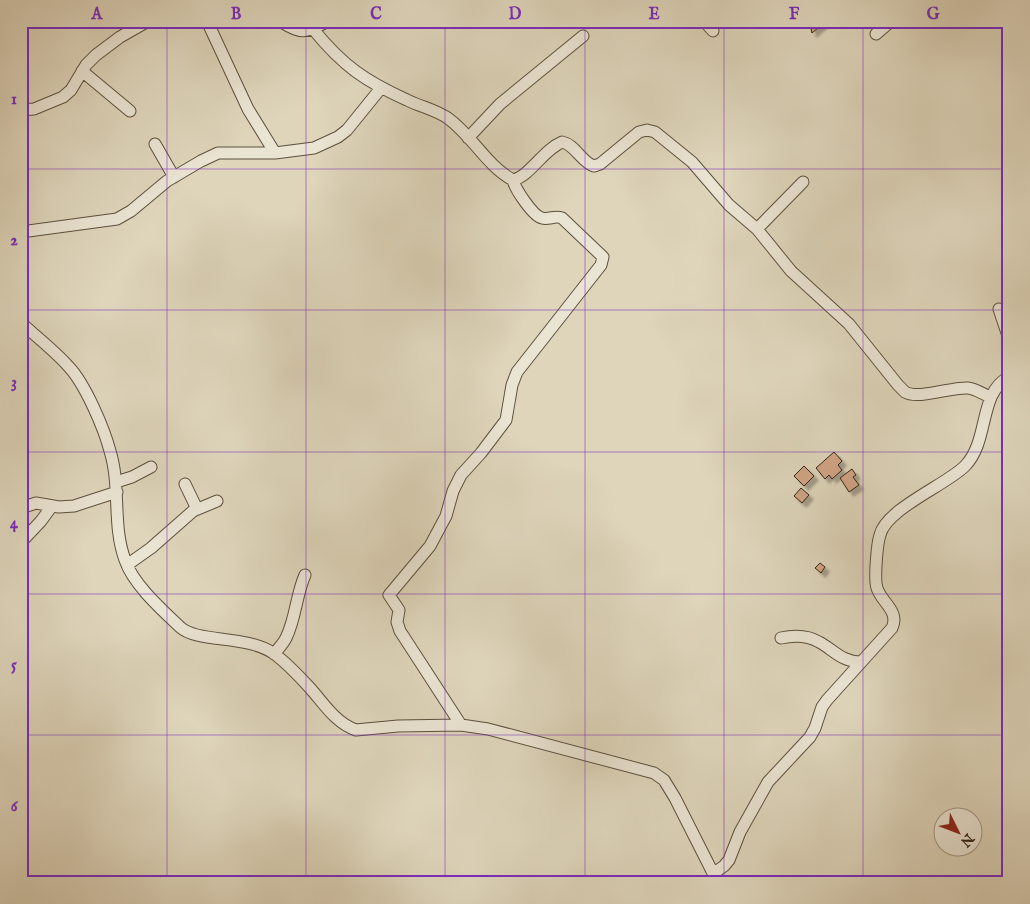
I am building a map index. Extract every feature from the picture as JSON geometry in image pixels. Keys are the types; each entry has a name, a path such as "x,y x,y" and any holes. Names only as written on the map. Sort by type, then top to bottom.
{"street":[{"path":"21,110 34,109 63,97 74,86 82,71 96,55 120,37 148,21"},
{"path":"207,21 248,109 275,153"},
{"path":"280,21 296,31 303,32 313,30 328,21"},
{"path":"704,21 712,31"},
{"path":"876,34 891,21"},
{"path":"313,30 345,64 382,88 445,116 495,166 513,180 516,188 537,215 543,219 562,218 603,257 601,266 517,372 512,385 506,420 481,453 461,474 453,491 446,516 430,546 389,595 399,610 397,625 400,631 461,726"},
{"path":"468,138 500,104 584,36"},
{"path":"82,71 130,111"},
{"path":"21,232 117,219 131,211 174,177 218,153 275,153 314,148 338,137 354,122 382,88"},
{"path":"513,180 520,178 547,152 562,142 568,144 594,166 600,164 639,132 651,131 692,162 729,205 757,229 791,271 849,324 905,392 914,395 968,388 990,397"},
{"path":"155,144 174,177"},
{"path":"757,229 803,182"},
{"path":"998,309 1009,340"},
{"path":"21,323 69,366 78,379 106,438 114,465 121,547 127,565 136,582 185,631 262,646 274,654 310,688 332,713 350,728 362,730 398,726 461,726 497,731 654,773 664,780 716,878 729,860 740,832 768,782 779,768 804,744 815,728 822,708 892,628 895,620 891,608 879,592 876,582 881,532 887,523 907,505 957,473 969,460 982,434 990,397 996,386 1009,378"},
{"path":"21,508 36,503 52,506 74,506 116,487 151,467"},
{"path":"185,484 197,509"},
{"path":"127,565 151,548 197,509 217,501"},
{"path":"25,538 52,506"},
{"path":"274,654 286,639 300,586 305,575"},
{"path":"781,638 805,636 818,641 846,660 861,662"}],"building":[{"path":"813,21 826,21 812,33 810,24"},
{"path":"834,452 842,461 838,465 842,470 832,479 829,475 825,479 816,468"},
{"path":"804,466 814,476 804,486 794,476"},
{"path":"852,469 856,475 853,477 859,485 849,492 840,478"},
{"path":"801,488 809,495 802,503 794,496"},
{"path":"820,563 825,567 821,573 815,568"}]}
